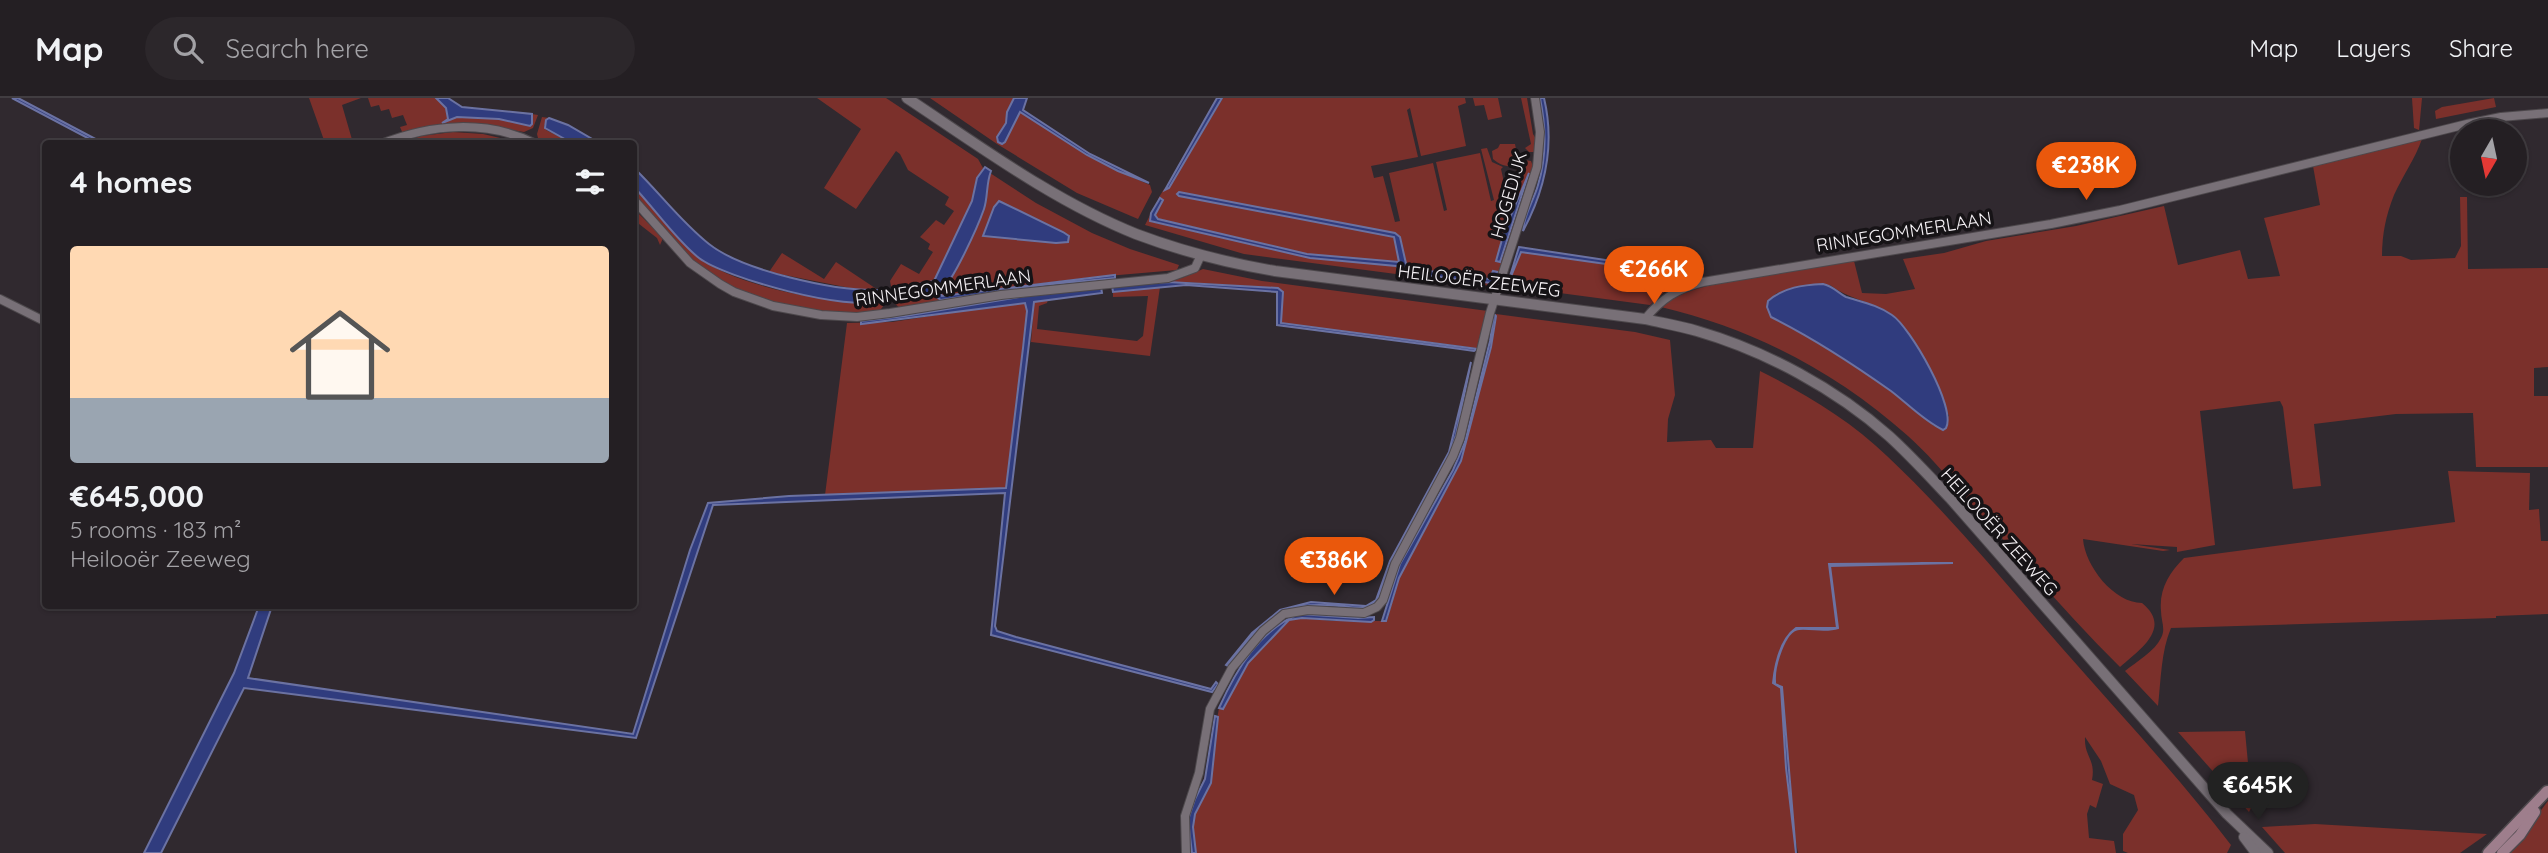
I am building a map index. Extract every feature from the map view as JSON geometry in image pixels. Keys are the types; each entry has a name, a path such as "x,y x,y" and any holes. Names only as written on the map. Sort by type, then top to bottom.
{"main road":[{"path":"2488,853 2548,791"},
{"path":"2502,853 2520,835 2548,791"}],"street":[{"name":"HEILOOËR ZEEWEG","path":"908,98 1060,197 1136,233 1200,255 1275,271 1495,298 1696,330 1781,366 1836,396 1889,436 1950,498 2227,814 2256,853"},
{"name":"HOGEDIJK","path":"1186,853 1186,811 1199,774 1210,709 1227,676 1253,642 1284,614 1308,610 1364,613 1380,604 1395,564 1457,448 1495,298 1537,167 1540,132 1535,98"},
{"name":"RINNEGOMMERLAAN","path":"1645,320 1672,293 1703,282 2074,219 2467,124 2501,117 2548,113"},
{"path":"396,140 433,130 473,127 499,129 526,140"},
{"name":"RINNEGOMMERLAAN","path":"637,203 690,263 720,284 773,306 821,315 879,315 1001,295 1168,278 1195,268 1200,255"},
{"path":"0,299 42,320"},
{"name":"HEILOOËR ZEEWEG","path":"2227,814 2268,853"}],"shaded area":[{"path":"309,98 361,98 342,105 352,140 324,140"},
{"path":"368,98 436,98 446,108 448,119 442,123 457,117 499,119 530,125 532,114 538,115 533,128 524,132 496,127 403,134 400,127 407,125 403,115 392,118 389,109 381,111 379,105 371,107"},
{"path":"817,98 886,98 978,159 983,168 975,187 973,201 935,280 932,283 895,290 896,297 900,299 933,295 938,297 939,303 900,308 894,303 890,281 901,264 919,274 933,252 928,249 930,244 920,237 936,220 944,225 954,211 945,205 949,197 908,170 896,151 856,209 824,188 861,129"},
{"path":"930,98 1014,98 1007,112 1006,123 1020,112 1118,171 1150,185 1152,192 1138,219 1077,193 997,144"},
{"path":"1223,98 1465,98 1466,103 1458,106 1466,146 1421,156 1410,108 1407,110 1418,157 1371,166 1374,178 1383,176 1395,222 1400,221 1389,173 1433,163 1444,211 1447,210 1436,162 1480,153 1491,201 1494,200 1481,149 1487,148 1492,162 1503,167 1501,169 1505,187 1519,183 1515,166 1503,165 1493,159 1492,151 1500,144 1515,144 1518,159 1531,161 1534,169 1495,287 1244,254 1145,225 1151,213 1149,219 1152,222 1310,258 1396,266 1406,273 1494,283 1493,271 1489,279 1407,268 1395,233 1179,192 1179,196 1394,237 1399,262 1307,254 1156,218 1155,214 1163,200 1158,199 1164,189 1169,188","holes":["1528,174 1530,175 1501,262 1496,261 1505,229"]},
{"path":"1473,98 1498,98 1502,117 1488,120 1484,105 1475,106"},
{"path":"1521,98 1527,98 1536,139 1534,152 1525,148 1531,144"},
{"path":"2412,98 2422,98 2419,130 2414,128"},
{"path":"2494,98 2496,107 2436,119 2435,111 2442,107"},
{"path":"542,117 549,118 544,126 546,130 566,140 538,140 537,134"},
{"path":"453,132 483,134 509,140 410,140"},
{"path":"2422,139 2391,202 2382,256 2401,256 2411,260 2455,258 2461,246 2460,197 2467,197 2468,269 2548,268 2548,367 2534,368 2534,396 2548,396 2548,467 2476,467 2473,413 2396,414 2314,424 2321,486 2293,489 2280,401 2200,411 2215,545 2177,552 2177,547 2131,544 2170,550 2163,551 2083,539 2089,560 2103,581 2121,597 2142,603 2151,612 2154,621 2150,638 2120,667 2058,602 1928,455 1881,413 1823,373 1761,341 1729,327 1661,307 1696,289 1722,282 1854,261 1862,293 1886,294 1915,289 1903,259 1944,253 1986,241 2076,226 2164,206 2178,265 2240,250 2248,279 2280,276 2264,218 2320,205 2313,166","holes":["1830,285 1882,309 1898,320 1924,360 1949,416 1934,426 1897,394 1857,366 1771,317 1768,301 1777,293"]},
{"path":"990,173 1036,203 1092,233 1179,265 1177,270 1084,278 941,296 940,292 953,274 983,210","holes":["1048,225 1063,232 1068,242 984,236"]},
{"path":"637,190 691,251 716,268 760,285 812,297 860,301 879,300 884,295 884,305 879,312 843,315 791,308 741,293 690,259 637,199"},
{"path":"637,212 663,238 660,245 657,238 637,222"},
{"path":"1521,252 1636,267 1686,276 1686,281 1669,288 1650,305 1507,286"},
{"path":"782,253 824,279 836,262 878,290 860,290 769,272"},
{"path":"1203,269 1262,281 1488,311 1478,351 1474,351 1476,348 1281,323 1283,293 1278,288 1183,282 1112,286 1182,278"},
{"path":"1160,287 1150,356 1031,342 1034,302 1048,299 1047,303 1039,306 1037,329 1137,341 1143,336 1148,296 1113,297 1113,292"},
{"path":"1025,302 1027,311 1006,488 825,495 847,323 892,322"},
{"path":"1496,314 1635,332 1670,340 1675,395 1668,419 1667,442 1711,440 1716,448 1753,448 1760,371 1810,398 1843,420 1873,443 1977,550 2190,794 2231,845 2227,853 2123,851 2123,834 2138,810 2134,795 2110,784 2101,761 2085,737 2093,773 2092,780 2103,784 2096,808 2090,805 2087,814 2089,838 2114,841 2116,853 1798,853 1795,837 1796,853 1194,853 1190,817 1209,765 1219,708 1223,709 1248,663 1290,620 1302,618 1387,621 1399,578 1442,498 1461,455"},
{"path":"2448,471 2530,473 2529,510 2539,509 2541,541 2548,541 2548,614 2171,628 2163,656 2158,706 2125,671 2150,652 2161,638 2163,589 2184,558 2455,522"},
{"path":"2245,731 2252,806 2249,812 2178,732"},
{"path":"2548,801 2548,853 2508,853"},
{"path":"2315,824 2487,834 2460,853 2285,853 2262,827"}],"water":[{"path":"12,98 18,98 97,140 91,140"},
{"path":"436,98 448,98 462,107 532,114 532,124 530,126 499,119 457,117 442,123 448,119 446,108"},
{"path":"1014,98 1027,98 1023,110 1090,154 1149,183 1087,155 1020,112 1005,142 998,142 997,137 1006,123 1007,112"},
{"path":"1217,98 1222,98 1169,188 1165,190"},
{"path":"1540,98 1544,98 1547,115 1546,166 1537,199 1523,231 1543,163 1544,131"},
{"path":"549,118 568,125 594,140 567,140 545,128"},
{"path":"985,167 991,171 984,209 958,266 940,292 942,296 1115,275 1115,278 941,300 933,295 903,299 896,297 897,288 934,281 972,201 977,178"},
{"path":"637,171 689,226 724,254 790,278 838,287 878,290 879,300 865,303 843,302 760,284 713,266 682,243 637,190"},
{"path":"1529,173 1500,262 1496,261 1505,229"},
{"path":"1179,192 1395,233 1400,237 1407,268 1489,279 1493,271 1498,272 1495,282 1491,283 1406,273 1396,266 1310,258 1150,221 1151,213 1160,198 1163,200 1155,215 1158,219 1307,254 1399,262 1394,237 1179,196"},
{"path":"999,201 1063,232 1069,236 1068,242 983,236"},
{"path":"1519,247 1632,264 1684,275 1521,252 1507,286"},
{"path":"1168,282 1278,288 1283,292 1281,323 1477,349 1474,351 1277,325 1277,292 1186,285 1113,292 1112,286"},
{"path":"1823,284 1846,297 1881,309 1900,322 1930,368 1945,404 1948,418 1946,428 1943,430 1936,426 1862,371 1771,317 1767,307 1768,301 1774,296 1794,288"},
{"path":"1101,287 1102,293 1034,302 995,626 997,631 1211,689 1216,682 1218,684 1212,692 991,635 1005,493 713,505 636,738 244,688 161,853 144,853 234,673 258,609 271,609 248,678 633,734 690,550 708,503 789,496 1006,488 1027,311 1025,303 861,324 861,321"},
{"path":"1494,314 1496,316 1491,347 1461,461 1399,578 1386,621 1382,621 1400,564 1453,470 1465,442"},
{"path":"1471,362 1449,456 1395,555 1376,602 1372,605 1363,607 1354,608 1318,605 1286,610 1262,625 1228,666 1226,665 1252,633 1280,610 1311,602 1366,606 1376,600 1390,561 1449,452"},
{"path":"1953,563 1830,566 1838,628 1799,629 1785,642 1776,668 1775,684 1782,687 1796,853 1786,768 1781,688 1773,683 1777,661 1782,645 1790,633 1796,628 1837,628 1829,564"},
{"path":"1299,614 1374,617 1374,620 1289,620 1248,663 1223,709 1219,708 1250,653 1272,630"},
{"path":"1215,716 1218,717 1211,783 1195,814 1193,827 1196,853 1192,853 1188,820 1205,779"}]}
